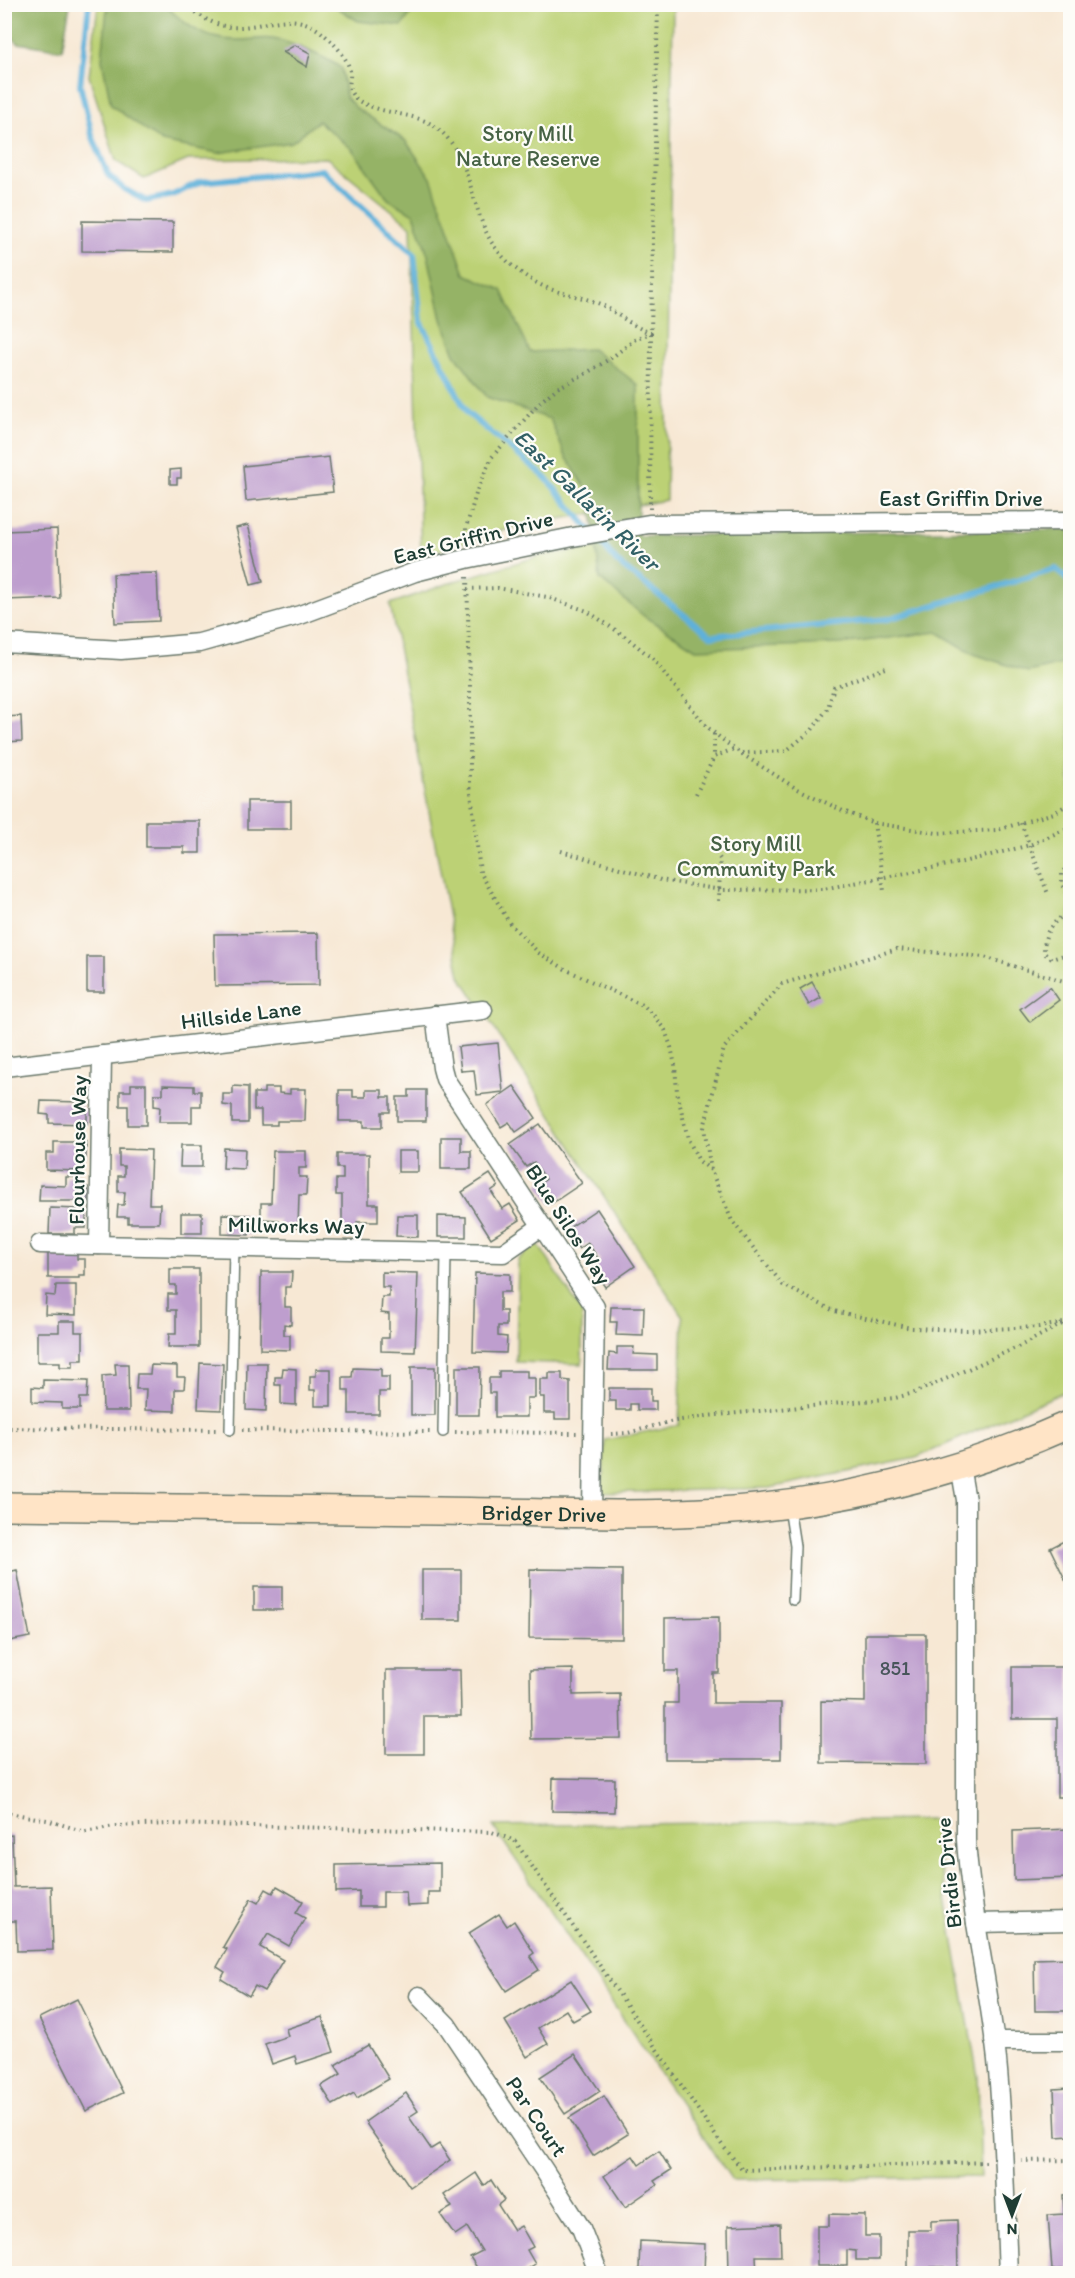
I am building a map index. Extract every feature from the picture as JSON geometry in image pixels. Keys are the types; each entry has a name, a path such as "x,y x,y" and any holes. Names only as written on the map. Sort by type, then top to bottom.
{"main road":[{"name":"Bridger Drive","path":"4,1506 686,1513 788,1504 857,1492 960,1466 1071,1424"}],"street":[{"name":"East Griffin Drive","path":"4,643 122,650 200,643 300,615 415,572 573,537 650,524 1071,521"},
{"name":"Hillside Lane","path":"4,1067 483,1010"},
{"name":"Blue Silos Way","path":"435,1015 445,1079 595,1307 592,1513"},
{"name":"Flourhouse Way","path":"99,1245 102,1055"},
{"name":"Millworks Way","path":"40,1244 503,1253 542,1226"},
{"name":"Birdie Drive","path":"960,1466 966,1500 966,1840 994,2041 1004,2161 1008,2274"},
{"path":"976,1923 1071,1921"},
{"name":"Par Court","path":"419,1996 447,2025 544,2170 581,2228 599,2274"},
{"path":"994,2041 1071,2041"}],"lane":[{"path":"230,1430 234,1247"},
{"path":"443,1432 446,1252"},
{"path":"788,1504 795,1546 793,1600"}],"path":[{"path":"187,4 206,20 219,25 250,27 291,19 313,27 337,48 348,65 349,87 356,99 383,111 431,124 449,140 458,153 482,225 494,245 508,260 532,280 554,291 582,297 602,305 636,328 651,333"},
{"path":"650,524 651,333 658,4"},
{"path":"651,333 637,338 611,358 557,388 540,402 492,457 478,488 466,528 470,784 480,872 510,924 539,953 565,969 644,1006 654,1016 664,1030 671,1047 677,1092 688,1139 699,1161 711,1170"},
{"path":"467,590 498,588 547,597 587,611 626,637 653,659 707,727 734,749 794,787 874,823 937,833 997,830 1054,813 1071,803"},
{"path":"741,753 786,751 812,730 823,716 828,708 834,687 886,668"},
{"path":"696,794 714,757 714,733"},
{"path":"714,757 734,749"},
{"path":"874,823 884,891"},
{"path":"1021,823 1048,894"},
{"path":"561,851 661,880 721,890 823,889 963,862 1030,845 1071,827"},
{"path":"711,848 720,859 719,903"},
{"path":"1071,866 1062,872 1062,885 1071,900"},
{"path":"1071,911 1053,922 1044,938 1044,953 1052,959 1071,953"},
{"path":"1069,1321 1039,1327 966,1330 911,1328 834,1311 783,1285 732,1221 711,1170 704,1128 724,1048 782,984 897,949 984,957 1070,981"},
{"path":"4,1428 628,1433 669,1422 707,1416 895,1398 914,1393 1020,1346 1069,1321"},
{"path":"4,1812 47,1820 85,1832 114,1826 170,1824 492,1832 515,1842 722,2145 743,2170 1071,2160"}],"green space":[{"path":"164,4 181,20 208,35 229,40 273,39 318,55 341,68 346,97 356,108 406,141 431,178 465,274 502,290 530,352 592,349 638,385 638,536 1070,529 1070,659 1066,663 1028,672 974,654 937,632 840,644 696,649 645,617 600,579 590,495 565,455 550,419 487,397 455,354 442,319 428,255 414,214 388,199 352,149 318,121 292,142 218,153 162,142 111,105 102,59 107,9 110,5"},
{"path":"4,5 70,5 62,50 18,43 5,31"},
{"name":"Story Mill Nature Reserve","path":"98,5 673,5 666,500 515,527 421,556 411,226 327,158 188,160 144,179 116,161 89,76"},
{"path":"333,5 412,5 413,10 402,26 358,21"},
{"name":"Story Mill Community Park","path":"667,539 1070,541 1070,1389 916,1458 769,1488 602,1493 605,1440 679,1425 683,1317 460,976 390,604 458,580 543,555"},
{"path":"538,1244 582,1312 582,1364 516,1362 518,1259"},
{"path":"932,1820 978,2077 981,2177 732,2180 493,1826"}],"building":[{"path":"295,45 310,53 307,67 283,52"},
{"path":"82,221 173,222 173,252 82,251"},
{"path":"329,457 333,492 246,501 243,466"},
{"path":"181,469 181,478 177,478 177,484 170,484 170,470"},
{"path":"248,525 263,582 251,585 236,528"},
{"path":"57,529 60,598 4,600 4,531"},
{"path":"157,573 159,621 115,623 113,574"},
{"path":"21,716 22,741 4,742 4,717"},
{"path":"247,801 291,801 291,829 247,829"},
{"path":"146,821 200,821 200,853 184,853 184,847 146,847"},
{"path":"318,933 319,985 215,986 214,934"},
{"path":"87,957 104,957 104,992 87,992"},
{"path":"812,982 821,998 809,1005 800,989"},
{"path":"1050,987 1059,1000 1030,1022 1020,1009"},
{"path":"498,1043 503,1092 477,1095 474,1070 461,1071 458,1047"},
{"path":"131,1084 146,1084 146,1125 128,1125 128,1106 120,1106 120,1091 131,1091"},
{"path":"163,1085 194,1086 194,1091 201,1091 201,1106 192,1106 192,1122 159,1122 160,1107 154,1106 154,1094 163,1094"},
{"path":"233,1086 248,1087 248,1123 232,1123 232,1106 223,1105 223,1094 233,1094"},
{"path":"514,1086 536,1118 516,1132 509,1122 501,1127 487,1105"},
{"path":"264,1088 279,1088 279,1093 290,1094 290,1089 306,1089 305,1121 277,1121 277,1125 261,1125 261,1110 254,1110 254,1093 264,1093"},
{"path":"339,1090 353,1090 353,1097 366,1097 366,1090 382,1090 382,1097 390,1097 390,1112 382,1112 382,1127 364,1127 364,1121 339,1121"},
{"path":"409,1090 426,1090 426,1121 397,1121 397,1097 409,1097"},
{"path":"41,1101 81,1102 81,1109 87,1109 87,1124 49,1123 49,1115 40,1114"},
{"path":"540,1124 582,1183 551,1204 538,1185 546,1179 534,1162 526,1167 510,1145"},
{"path":"441,1137 461,1137 461,1151 471,1151 471,1169 441,1169"},
{"path":"54,1142 86,1142 86,1158 81,1158 81,1171 46,1170 46,1153 54,1153"},
{"path":"181,1145 202,1145 202,1167 180,1167"},
{"path":"224,1148 245,1149 244,1169 223,1168"},
{"path":"119,1149 151,1150 149,1204 160,1204 159,1223 128,1223 128,1217 117,1217 118,1205 124,1205 125,1192 118,1192 118,1176 124,1176 124,1166 119,1166"},
{"path":"273,1151 306,1151 306,1168 299,1168 299,1177 307,1177 306,1195 299,1195 298,1228 279,1228 279,1220 261,1219 261,1203 271,1203"},
{"path":"398,1151 418,1151 418,1172 398,1172"},
{"path":"337,1154 369,1154 369,1204 378,1204 378,1222 357,1222 357,1230 342,1230 342,1195 336,1195 336,1179 343,1179 343,1168 337,1168"},
{"path":"490,1174 498,1186 491,1191 502,1209 510,1204 520,1220 491,1238 462,1192"},
{"path":"66,1177 78,1177 78,1187 88,1187 88,1201 39,1201 40,1185 66,1186"},
{"path":"50,1208 80,1209 80,1213 86,1213 86,1228 75,1228 75,1234 49,1234"},
{"path":"597,1209 635,1266 605,1287 591,1267 600,1261 588,1243 579,1249 566,1230"},
{"path":"181,1213 202,1213 202,1233 181,1233"},
{"path":"222,1214 250,1215 249,1235 222,1234"},
{"path":"397,1215 418,1215 418,1237 396,1236"},
{"path":"438,1216 466,1217 466,1237 438,1237"},
{"path":"48,1253 77,1254 77,1259 85,1259 85,1275 79,1275 79,1278 48,1278"},
{"path":"170,1269 199,1269 199,1347 168,1347 169,1334 176,1334 176,1310 168,1310 168,1294 176,1294 176,1285 170,1285"},
{"path":"261,1272 292,1272 291,1287 285,1287 285,1307 291,1307 291,1325 284,1324 284,1335 290,1335 290,1350 260,1349"},
{"path":"382,1272 418,1273 415,1352 381,1351 381,1338 389,1338 389,1314 381,1313 382,1297 389,1297 389,1287 382,1287"},
{"path":"475,1273 510,1274 510,1292 500,1292 500,1311 506,1311 506,1326 498,1326 498,1336 507,1337 506,1353 473,1352"},
{"path":"56,1285 76,1285 76,1315 45,1314 46,1295 55,1296"},
{"path":"611,1307 644,1307 643,1336 616,1335 617,1322 610,1322"},
{"path":"59,1321 75,1321 75,1332 83,1332 83,1360 73,1360 73,1367 60,1367 60,1362 37,1362 37,1332 59,1332"},
{"path":"617,1347 634,1347 633,1354 657,1355 657,1370 608,1370 609,1353 617,1354"},
{"path":"200,1363 223,1364 221,1410 198,1409"},
{"path":"247,1363 267,1363 266,1411 246,1410"},
{"path":"115,1364 128,1364 129,1411 103,1411 102,1376 116,1375"},
{"path":"151,1365 177,1366 177,1377 185,1377 184,1389 175,1389 175,1411 145,1410 146,1389 136,1389 137,1374 150,1374"},
{"path":"411,1367 435,1367 435,1415 411,1415"},
{"path":"456,1367 480,1367 479,1415 456,1415"},
{"path":"283,1368 296,1369 296,1405 281,1404 281,1385 275,1385 275,1377 282,1377"},
{"path":"353,1368 381,1369 381,1377 389,1377 389,1392 379,1392 379,1414 349,1414 349,1390 343,1390 343,1377 352,1377"},
{"path":"316,1369 331,1369 331,1406 315,1406 315,1390 310,1390 310,1376 316,1376"},
{"path":"499,1371 527,1371 527,1378 535,1378 535,1398 527,1398 527,1417 495,1417 495,1393 489,1393 489,1378 499,1378"},
{"path":"549,1373 562,1373 562,1380 570,1381 570,1419 555,1419 555,1413 544,1413 544,1397 540,1397 540,1379 549,1379"},
{"path":"43,1380 88,1381 87,1398 80,1398 80,1409 62,1409 62,1403 32,1402 32,1387 43,1388"},
{"path":"609,1388 651,1388 651,1401 656,1401 656,1410 637,1410 637,1404 630,1404 630,1410 616,1410 616,1401 609,1401"},
{"path":"1070,1538 1070,1579 1066,1581 1050,1548"},
{"path":"530,1569 622,1570 622,1639 529,1638"},
{"path":"17,1570 30,1637 4,1642 4,1573"},
{"path":"422,1570 461,1570 461,1620 422,1620"},
{"path":"254,1587 282,1587 282,1610 254,1610"},
{"path":"719,1617 719,1673 713,1673 713,1703 781,1703 781,1759 665,1759 665,1703 678,1703 678,1671 665,1671 665,1618"},
{"path":"865,1634 926,1634 926,1764 821,1763 821,1701 865,1702"},
{"path":"1012,1667 1070,1667 1070,1797 1057,1797 1057,1719 1012,1719"},
{"path":"573,1669 573,1695 620,1694 621,1738 531,1739 530,1670"},
{"path":"386,1670 460,1670 461,1716 424,1716 424,1754 386,1754"},
{"path":"553,1778 615,1779 614,1812 552,1811"},
{"path":"1070,1829 1070,1878 1014,1880 1013,1831"},
{"path":"12,1835 14,1887 51,1886 53,1950 17,1951 16,1921 5,1921 5,1836"},
{"path":"440,1863 440,1892 428,1892 428,1905 407,1906 406,1892 383,1892 383,1907 359,1907 359,1891 336,1892 336,1865"},
{"path":"277,1886 303,1901 296,1913 305,1918 289,1946 268,1934 260,1947 283,1960 264,1991 255,1986 249,1996 221,1979 225,1972 217,1967 227,1949 223,1947 251,1899 258,1903 266,1889 273,1893"},
{"path":"499,1914 507,1926 514,1921 534,1953 530,1956 539,1970 506,1991 469,1933"},
{"path":"1070,1958 1070,2011 1035,2011 1034,1959"},
{"path":"571,1980 591,2011 573,2021 566,2010 538,2028 548,2044 527,2057 505,2021"},
{"path":"77,1999 123,2093 86,2111 39,2018"},
{"path":"322,2017 334,2052 297,2064 295,2056 272,2064 265,2044 288,2036 286,2029"},
{"path":"368,2045 389,2079 357,2098 354,2093 333,2105 321,2086 341,2074 335,2065"},
{"path":"575,2054 600,2091 565,2114 540,2077"},
{"path":"1070,2088 1070,2136 1056,2137 1054,2089"},
{"path":"406,2093 418,2111 409,2117 431,2149 439,2144 450,2160 410,2187 365,2122"},
{"path":"604,2096 628,2134 593,2156 569,2118"},
{"path":"659,2151 671,2170 654,2181 657,2185 625,2207 604,2176 633,2156 639,2165"},
{"path":"476,2173 484,2186 491,2180 504,2200 498,2205 514,2230 521,2226 533,2247 527,2250 535,2264 520,2274 497,2274 495,2271 492,2274 481,2274 470,2257 482,2251 467,2227 455,2235 440,2214 452,2207 444,2195"},
{"path":"1070,2194 1070,2274 1062,2274 1062,2269 1052,2270 1048,2215 1064,2214 1063,2195"},
{"path":"829,2214 865,2215 865,2236 879,2236 879,2260 856,2260 856,2251 847,2250 847,2266 817,2266 817,2226 829,2226"},
{"path":"957,2220 958,2273 945,2273 944,2267 931,2267 931,2274 908,2274 908,2230 931,2230 931,2221"},
{"path":"780,2224 781,2256 756,2256 757,2274 729,2274 728,2226"},
{"path":"640,2241 705,2244 704,2274 648,2274 649,2270 639,2269"}],"waterway":[{"name":"East Gallatin River","path":"89,4 80,85 92,135 108,175 124,189 146,201 173,195 200,182 322,170 414,254 421,321 467,413 545,477 618,563 711,636 888,619 1056,569 1070,582"}]}
